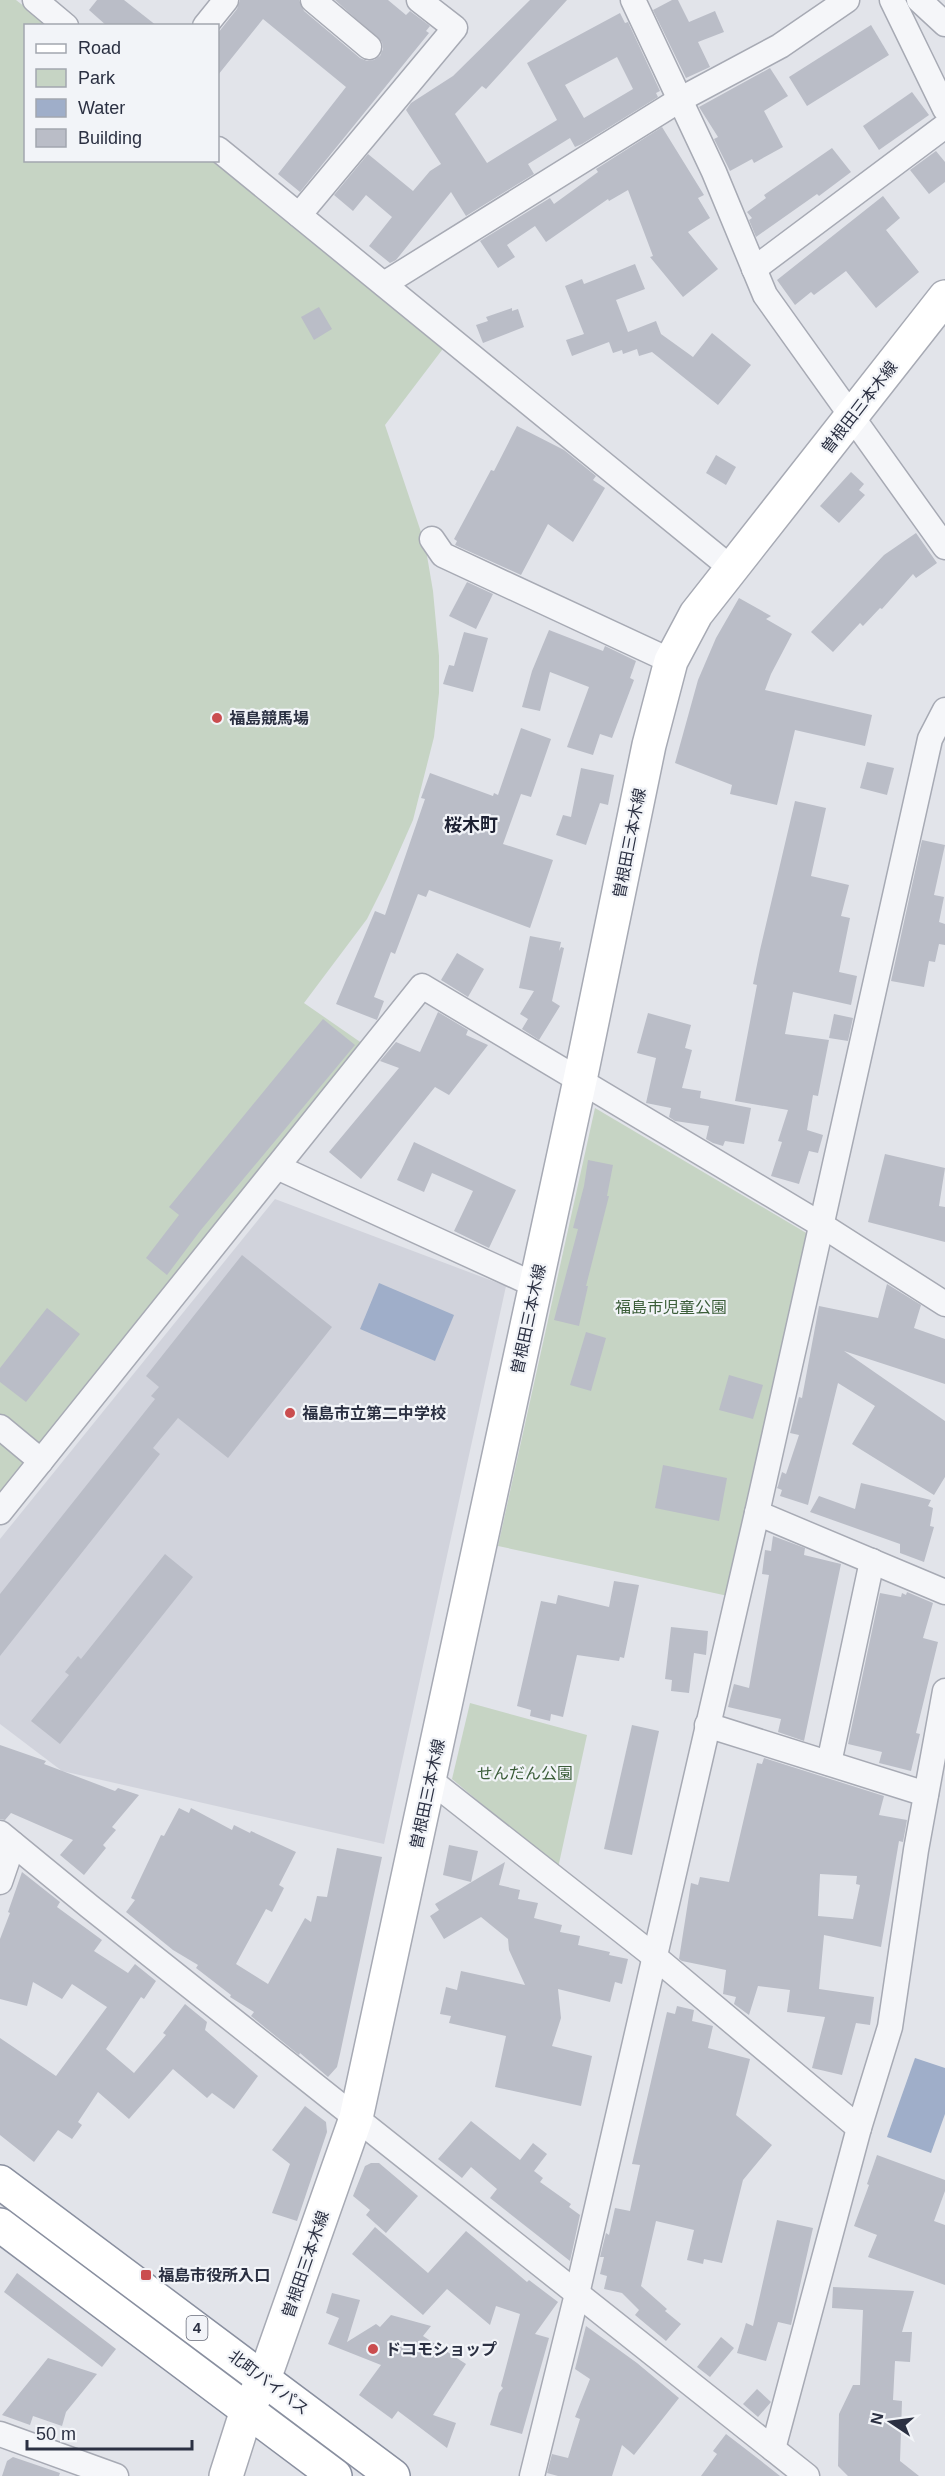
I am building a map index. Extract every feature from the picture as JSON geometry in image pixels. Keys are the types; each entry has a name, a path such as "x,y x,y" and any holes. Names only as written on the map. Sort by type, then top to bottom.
{"main road":[{"name":"曽根田三本木線","path":"226,2476 247,2410 264,2379 356,2118 580,1080 649,745 672,661 696,614 945,297"},
{"name":"北町バイパス","path":"0,2182 393,2476"},
{"name":"4","path":"0,2225 335,2476"}],"street":[{"path":"35,0 64,24"},
{"path":"207,24 226,0"},
{"path":"313,0 369,47"},
{"path":"299,215 455,28 419,0"},
{"path":"633,0 681,99 765,295 945,547"},
{"path":"384,284 681,99 780,46 847,0"},
{"path":"892,0 945,109"},
{"path":"919,0 945,24"},
{"path":"754,269 945,126"},
{"path":"219,150 731,568"},
{"path":"432,539 443,555 672,661"},
{"path":"532,2476 577,2294 757,1513 930,739 945,710"},
{"path":"0,1512 422,986 820,1224 945,1304"},
{"path":"277,1167 534,1286"},
{"path":"0,1427 41,1461"},
{"path":"757,1513 945,1592"},
{"path":"829,1763 872,1561"},
{"path":"773,2449 859,2128 890,2027 926,1794 945,1691"},
{"path":"707,1725 926,1794"},
{"path":"430,1780 655,1957 859,2128"},
{"path":"7,1838 89,1906 807,2476"},
{"path":"0,1882 7,1838"},
{"path":"0,2434 116,2476"}],"shaded area":[{"name":"福島市立第二中学校","path":"275,1199 506,1286 384,1844 62,1771 0,1724 0,1539"}],"green space":[{"name":"福島競馬場","path":"0,0 16,0 47,24 24,24 24,162 216,162 445,346 385,425 425,544 433,591 439,656 439,693 434,737 413,820 387,879 367,919 304,1003 366,1046 0,1495"},
{"name":"福島市児童公園","path":"595,1108 808,1234 728,1596 498,1546"},
{"name":"せんだん公園","path":"470,1703 587,1735 558,1868 452,1779"}],"water":[{"path":"379,1283 454,1315 435,1361 360,1329"},
{"path":"915,2058 945,2068 945,2114 931,2153 887,2137"}],"building":[{"path":"97,0 124,0 154,24 105,24 89,10"},
{"path":"240,0 299,0 304,11 360,58 367,61 380,56 383,49 382,42 335,0 388,0 406,15 410,11 430,26 426,31 429,33 300,192 278,174 346,87 263,19 219,74 219,32 237,9"},
{"path":"530,0 567,0 486,89 482,86 455,114 487,163 557,120 527,63 620,13 625,23 628,22 660,91 656,93 658,97 582,144 575,147 570,138 528,164 534,174 466,216 451,192 396,260 390,263 369,246 392,217 366,195 353,211 334,195 368,154 413,191 430,171 441,164 406,110 411,103 453,76","holes":["617,57 633,89 584,118 565,85"]},
{"path":"672,0 678,0 689,22 715,11 724,32 698,42 710,67 686,78 653,10"},
{"path":"871,25 889,55 807,106 789,77"},
{"path":"770,68 788,96 764,111 783,147 754,163 752,159 730,171 714,139 718,137 699,107"},
{"path":"912,92 929,115 879,150 863,126"},
{"path":"662,127 704,195 698,198 710,218 688,232 718,269 683,297 650,257 653,256 628,190 609,201 608,199 546,242 535,226 507,245 515,257 498,268 480,241 550,198 554,204 598,172 596,169"},
{"path":"832,148 851,172 756,237 749,220 752,218 747,212 766,198 764,195"},
{"path":"936,151 945,162 945,182 929,194 910,170"},
{"path":"883,196 900,218 886,230 919,272 876,308 846,271 814,295 811,292 795,305 777,280"},
{"path":"635,264 645,289 616,300 628,332 656,321 661,334 693,357 712,333 751,365 718,405 652,352 639,356 637,349 623,354 622,350 613,353 609,342 572,356 566,340 584,334 565,286 582,279 584,284"},
{"path":"319,307 332,329 314,340 301,317"},
{"path":"512,308 512,311 518,309 524,327 483,343 476,325 488,321 486,317"},
{"path":"517,426 564,450 596,476 593,480 605,488 573,542 548,524 521,575 455,545 457,541 454,539 491,470 494,471"},
{"path":"716,455 736,467 726,485 706,473"},
{"path":"851,472 864,484 859,490 865,495 839,523 820,506"},
{"path":"916,533 937,563 916,578 913,574 882,609 880,608 863,626 860,623 833,652 811,632 884,555"},
{"path":"467,582 493,594 476,629 449,616"},
{"path":"739,598 771,616 766,619 792,634 765,690 872,715 865,746 795,730 777,805 730,794 732,785 675,763 698,680 716,638"},
{"path":"549,630 603,651 605,646 636,661 630,678 634,680 612,738 600,734 593,755 567,747 589,687 550,672 540,711 522,707 532,671"},
{"path":"464,632 488,638 473,692 443,684 449,665 454,666"},
{"path":"521,728 551,739 531,797 521,794 503,844 553,860 530,928 429,890 426,897 418,894 395,954 391,952 374,997 384,1001 377,1020 336,1004 375,911 385,915 425,799 421,798 430,773 493,796 494,793 498,795"},
{"path":"867,762 894,768 887,795 860,788"},
{"path":"581,768 614,775 608,805 600,803 586,845 556,835 563,815 571,817"},
{"path":"795,801 826,808 811,876 849,885 841,916 850,918 839,972 857,976 851,1005 793,992 785,1034 829,1040 818,1096 813,1095 807,1130 823,1135 818,1153 809,1151 799,1184 771,1176 782,1142 778,1141 788,1110 735,1101 757,985 753,984"},
{"path":"922,840 945,845 934,895 944,897 939,922 945,924 945,945 939,944 935,962 929,961 924,987 891,981"},
{"path":"530,936 561,942 559,951 561,947 564,948 552,1001 560,1006 539,1040 522,1029 528,1019 520,1014 534,991 519,988"},
{"path":"457,953 484,969 468,997 441,980"},
{"path":"438,1012 468,1030 466,1035 488,1045 449,1095 435,1087 361,1179 329,1152 399,1068 380,1061 396,1042 420,1052"},
{"path":"648,1013 691,1025 685,1048 692,1050 682,1088 701,1091 700,1098 751,1108 744,1144 725,1141 723,1146 713,1143 706,1139 709,1126 675,1121 669,1117 671,1108 646,1103 656,1058 637,1053"},
{"path":"834,1014 853,1018 848,1041 829,1038"},
{"path":"323,1019 355,1045 200,1231 167,1275 146,1258 179,1215 169,1207"},
{"path":"414,1142 516,1190 489,1248 454,1231 473,1191 432,1173 424,1192 397,1180"},
{"path":"885,1154 945,1168 939,1206 945,1207 945,1242 868,1222"},
{"path":"588,1160 613,1165 607,1196 609,1196 586,1286 588,1286 579,1326 554,1320 578,1229 573,1228"},
{"path":"242,1255 332,1327 228,1458 178,1418 153,1448 160,1454 0,1656 0,1594 155,1399 151,1396 159,1387 146,1376"},
{"path":"887,1284 921,1305 914,1328 945,1339 945,1384 844,1351 945,1421 945,1477 934,1495 852,1444 875,1406 838,1383 808,1505 780,1496 782,1490 777,1488 782,1472 786,1474 799,1435 790,1433 799,1397 802,1398 819,1306 878,1318"},
{"path":"47,1308 80,1334 26,1402 0,1382 0,1368"},
{"path":"586,1332 606,1338 591,1391 570,1385"},
{"path":"729,1375 763,1385 753,1419 719,1410"},
{"path":"663,1465 727,1478 719,1521 655,1508"},
{"path":"861,1483 931,1500 928,1506 933,1508 930,1526 934,1527 924,1562 900,1553 900,1544 810,1512 819,1496 855,1509"},
{"path":"773,1536 805,1548 804,1555 841,1564 804,1741 778,1732 781,1719 728,1707 734,1684 749,1688 769,1575 762,1574 765,1550 771,1551"},
{"path":"165,1554 193,1577 60,1744 31,1721 69,1675 65,1672 78,1656 81,1659"},
{"path":"614,1581 639,1585 624,1658 620,1657 619,1661 577,1655 563,1717 551,1714 550,1721 530,1716 531,1710 517,1706 541,1601 556,1604 558,1595 609,1607"},
{"path":"907,1592 933,1603 923,1638 938,1642 916,1733 920,1734 911,1771 879,1763 882,1752 848,1744 880,1593 901,1597 902,1593 906,1595"},
{"path":"671,1627 708,1631 706,1655 694,1653 689,1693 671,1691 672,1680 665,1679"},
{"path":"632,1725 659,1731 632,1855 604,1849"},
{"path":"0,1745 46,1761 44,1764 115,1791 118,1788 139,1795 112,1827 116,1830 103,1845 106,1848 84,1875 60,1855 73,1840 11,1813 5,1820 0,1819"},
{"path":"764,1758 884,1796 879,1815 907,1820 903,1842 899,1841 881,1947 824,1935 819,1989 874,1997 870,2025 856,2023 842,2075 812,2068 825,2017 787,2012 790,1990 758,1986 749,2015 734,2004 736,1997 723,1994 726,1970 679,1959 691,1883 698,1885 700,1877 729,1882 757,1763 762,1764","holes":["820,1874 857,1876 856,1884 860,1885 853,1919 818,1916"]},
{"path":"179,1808 189,1813 191,1808 232,1830 234,1825 296,1852 279,1885 284,1888 272,1912 266,1909 236,1964 268,1984 305,1918 311,1922 317,1896 327,1897 337,1848 382,1857 337,2067 328,2077 251,2016 254,2012 230,1997 231,1995 196,1968 198,1965 173,1950 126,1912 135,1900 131,1898 161,1835 164,1836"},
{"path":"449,1845 478,1851 471,1882 443,1875"},
{"path":"505,1862 499,1885 520,1890 518,1899 538,1903 534,1918 562,1925 560,1932 580,1936 578,1945 610,1952 609,1955 628,1959 622,1984 615,1982 610,2002 558,1989 561,2018 552,2046 592,2056 581,2106 495,2087 506,2036 449,2023 451,2016 440,2014 446,1987 457,1990 461,1971 525,1985 509,1950 508,1939 481,1917 444,1939 430,1916 439,1910 435,1904"},
{"path":"22,1872 60,1902 57,1907 102,1940 94,1951 128,1973 135,1964 156,1981 144,1999 141,1997 106,2049 134,2073 166,2035 163,2033 185,2004 207,2022 205,2030 258,2076 234,2109 212,2093 207,2098 173,2069 129,2119 98,2092 78,2122 82,2125 72,2139 58,2130 34,2162 0,2135 0,2038 56,2076 107,2007 72,1984 62,1999 33,1982 27,2006 0,1999 0,1939"},
{"path":"677,2006 694,2010 692,2021 713,2026 708,2048 750,2059 736,2115 772,2145 743,2180 722,2263 704,2259 703,2264 687,2260 694,2230 656,2221 641,2286 681,2324 666,2341 635,2315 639,2310 622,2293 604,2289 607,2276 600,2274 604,2257 600,2257 606,2233 609,2235 615,2208 630,2211 640,2165 632,2164 667,2012 675,2014"},
{"path":"305,2106 326,2122 327,2132 297,2221 272,2213 290,2164 272,2150"},
{"path":"471,2121 520,2160 533,2143 547,2154 534,2171 543,2178 540,2182 571,2204 569,2207 580,2215 570,2261 490,2198 497,2189 471,2167 462,2178 438,2159"},
{"path":"877,2155 945,2180 945,2191 934,2221 945,2225 945,2285 868,2257 877,2235 854,2226"},
{"path":"379,2163 418,2196 386,2233 366,2215 370,2210 353,2196 365,2166"},
{"path":"777,2220 813,2228 791,2325 778,2322 766,2361 737,2353 746,2323 753,2326"},
{"path":"375,2227 428,2273 466,2231 527,2282 529,2280 558,2302 535,2334 549,2338 522,2434 490,2425 499,2393 503,2388 501,2386 520,2314 496,2306 490,2325 447,2289 423,2315 352,2254"},
{"path":"17,2273 116,2349 102,2367 4,2292"},
{"path":"833,2287 914,2291 902,2332 912,2332 910,2362 895,2361 893,2400 902,2401 900,2461 919,2476 848,2476 838,2466 839,2414 853,2385 860,2385 863,2310 832,2308"},
{"path":"332,2293 360,2300 347,2342 376,2324 380,2327 391,2315 431,2326 423,2336 466,2364 433,2415 456,2423 447,2448 398,2411 392,2419 359,2395 381,2365 328,2344 339,2318 326,2313"},
{"path":"586,2326 637,2363 679,2398 634,2455 622,2445 612,2476 558,2476 547,2473 552,2454 568,2458 580,2419 575,2417 590,2379 575,2369"},
{"path":"721,2337 734,2348 710,2377 697,2367"},
{"path":"48,2358 97,2374 66,2412 62,2426 33,2416 30,2425 2,2415"},
{"path":"757,2389 771,2402 758,2417 743,2404"},
{"path":"726,2434 780,2476 701,2476 717,2454 713,2451"},
{"path":"13,2457 60,2473 59,2476 2,2476 7,2461"}],"place":[{"name":"福島競馬場","path":"217,718"},
{"name":"福島市立第二中学校","path":"290,1413"},
{"name":"福島市役所入口","path":"146,2275"},
{"name":"ドコモショップ","path":"373,2349"}],"district":[{"name":"桜木町","path":"471,825"}]}
